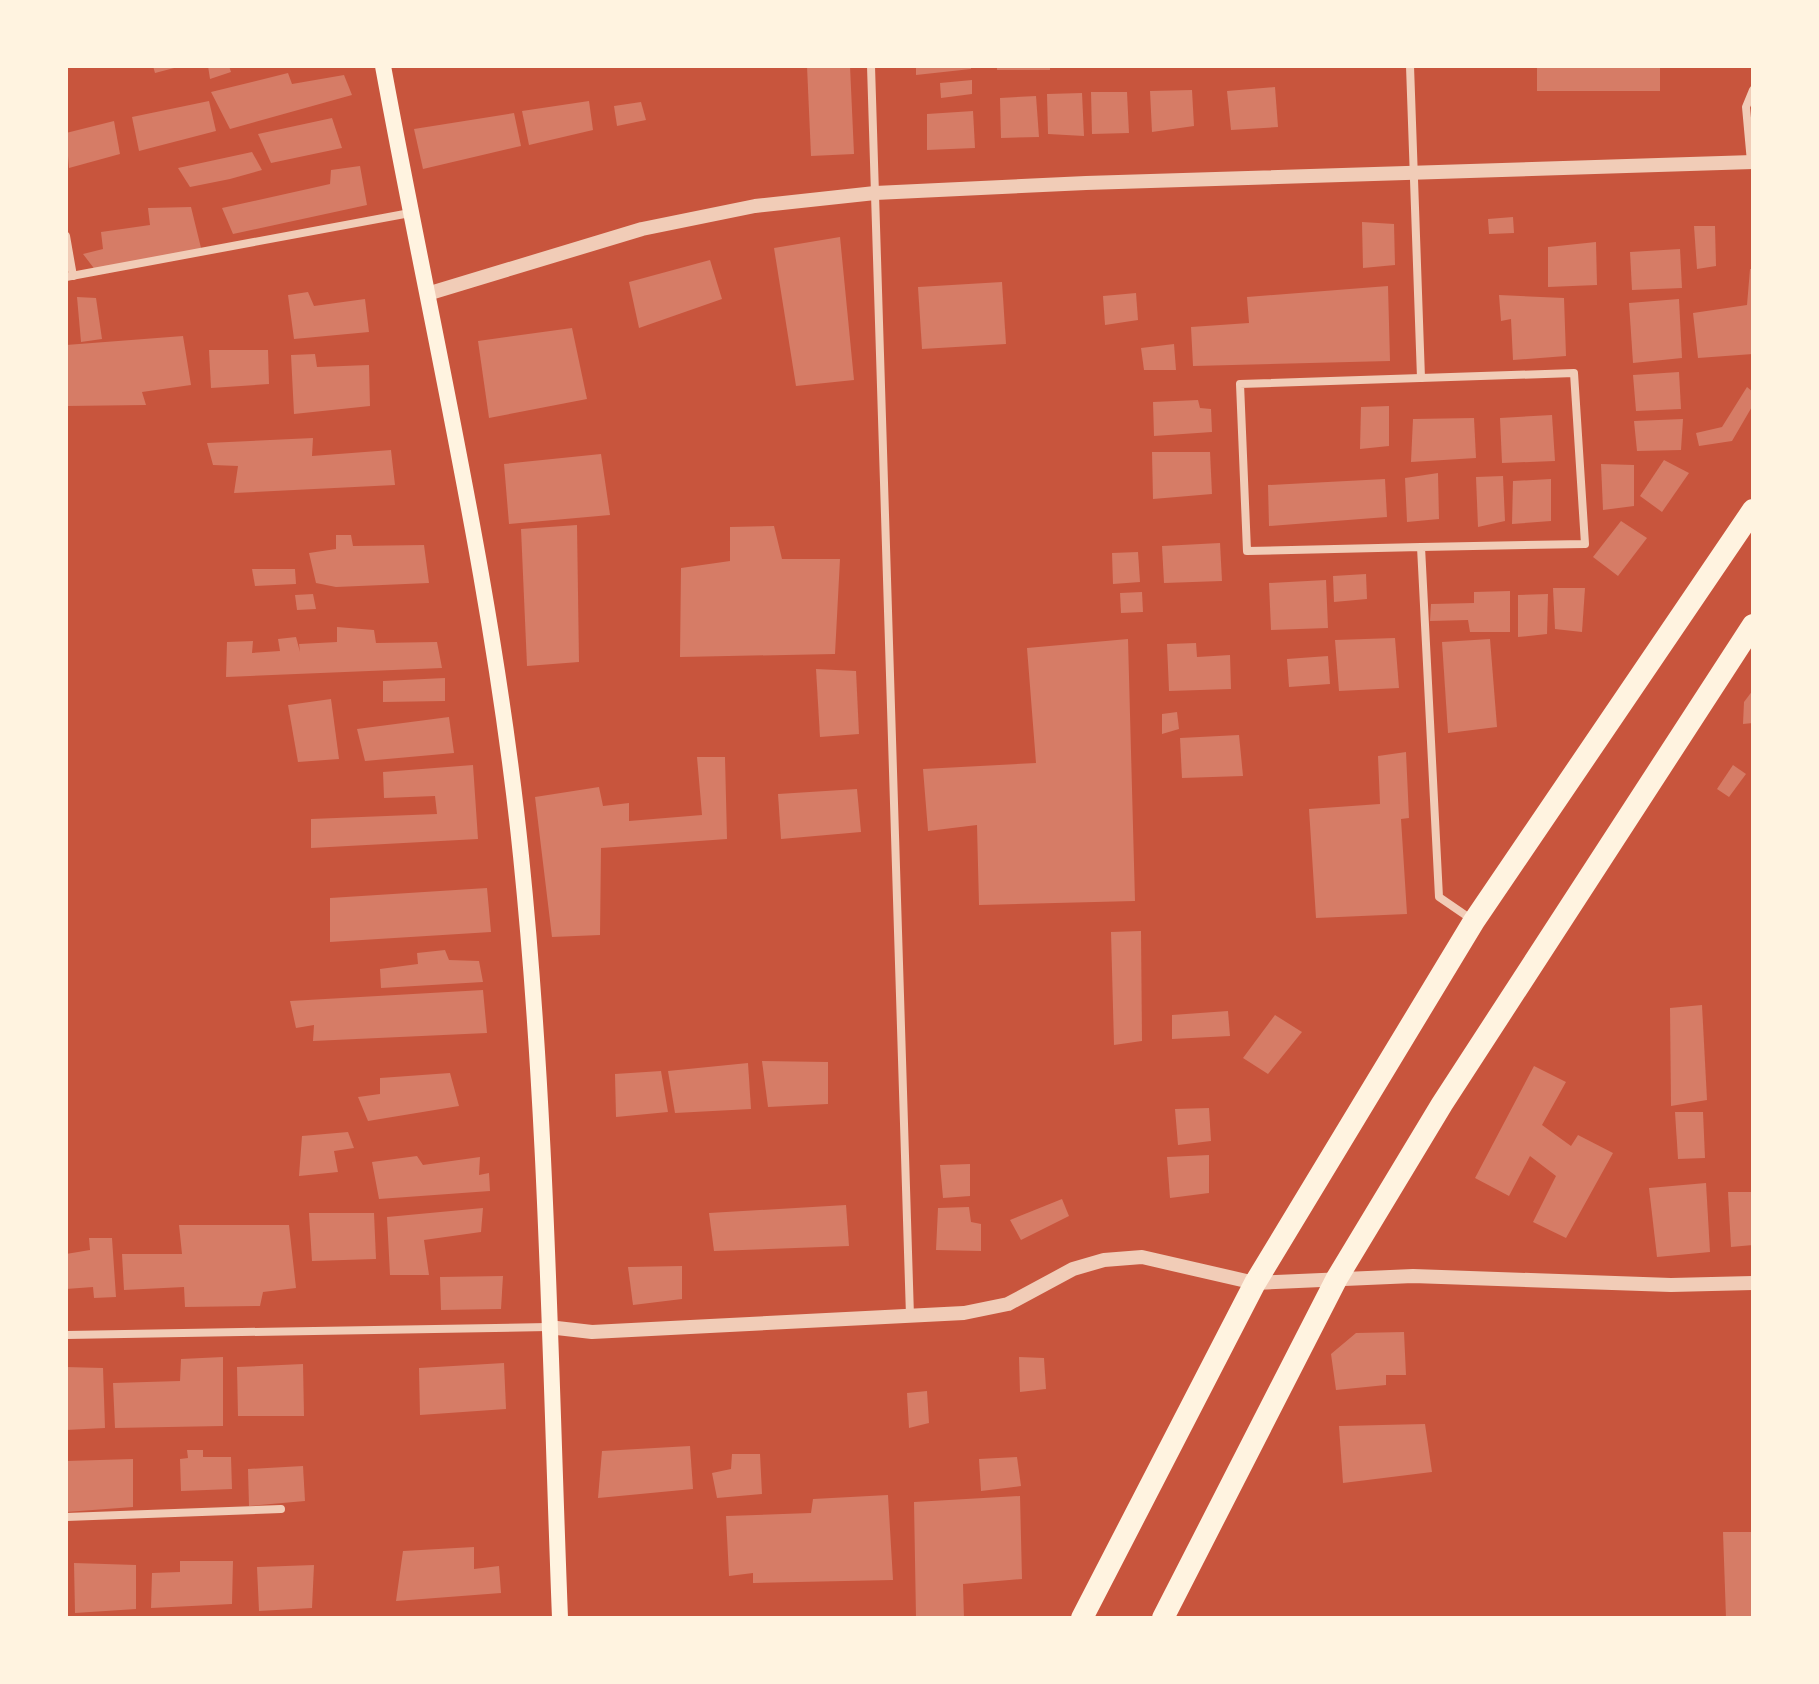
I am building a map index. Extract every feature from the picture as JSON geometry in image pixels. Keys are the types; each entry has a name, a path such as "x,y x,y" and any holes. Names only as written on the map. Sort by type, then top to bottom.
{"highway":[{"path":"1082,1618 1255,1283 1474,921 1753,510"},
{"path":"1163,1618 1337,1278 1442,1104 1753,625"}],"main road":[{"path":"383,66 494,660 521,855 541,1115 560,1618"}],"street":[{"path":"871,66 910,1316"},
{"path":"1410,66 1421,378"},
{"path":"427,294 642,229 755,206 875,193 1752,162 1746,107 1753,90"},
{"path":"66,236 69,276 410,213"},
{"path":"1574,373 1585,544 1421,547 1247,551 1240,384 1574,373"},
{"path":"1421,547 1439,897 1474,921"},
{"path":"66,1335 548,1327 592,1332 964,1313 1008,1304 1073,1269 1104,1260 1142,1257 1255,1283 1337,1278 1753,1283"},
{"path":"66,1517 281,1509"}],"building":[{"path":"153,66 178,66 178,67 155,73"},
{"path":"208,66 229,66 231,72 210,79"},
{"path":"807,66 850,66 854,154 811,156"},
{"path":"916,66 971,66 971,69 916,75"},
{"path":"997,66 1050,66 1050,70 997,70"},
{"path":"1537,66 1660,66 1660,91 1537,91"},
{"path":"288,73 292,84 344,75 352,95 230,129 211,92"},
{"path":"972,80 972,94 941,98 940,83"},
{"path":"1275,87 1278,127 1231,130 1227,91"},
{"path":"1192,90 1194,126 1152,132 1150,91"},
{"path":"1091,92 1127,92 1129,133 1092,134"},
{"path":"1082,93 1084,136 1048,134 1047,94"},
{"path":"1036,96 1039,137 1001,138 1000,98"},
{"path":"209,101 216,131 139,151 132,117"},
{"path":"589,101 593,130 529,145 522,111"},
{"path":"641,102 646,120 617,126 614,106"},
{"path":"973,111 975,148 927,150 927,114"},
{"path":"514,113 521,146 423,169 414,129"},
{"path":"332,118 342,148 271,163 258,134"},
{"path":"114,121 120,154 69,168 66,133"},
{"path":"252,152 262,170 230,179 190,187 178,168"},
{"path":"360,166 367,205 233,234 222,208 330,184 331,170"},
{"path":"191,207 202,252 96,271 83,254 103,249 101,232 150,225 148,208"},
{"path":"1513,217 1514,233 1489,234 1488,219"},
{"path":"1362,222 1394,224 1395,265 1363,268"},
{"path":"1694,226 1715,226 1716,266 1697,269"},
{"path":"840,237 854,380 796,386 774,248"},
{"path":"1596,242 1597,285 1548,287 1548,247"},
{"path":"1680,249 1682,288 1632,290 1630,252"},
{"path":"710,260 722,299 639,328 629,282"},
{"path":"1750,269 1753,269 1753,354 1698,358 1693,313 1747,305"},
{"path":"1002,282 1006,344 922,349 918,287"},
{"path":"1388,286 1390,361 1193,366 1191,327 1249,323 1247,297"},
{"path":"308,292 314,306 365,299 369,332 294,339 288,295"},
{"path":"1136,293 1138,320 1105,325 1103,296"},
{"path":"1499,295 1564,298 1566,356 1513,360 1511,319 1501,321"},
{"path":"77,297 96,298 102,339 81,342"},
{"path":"1679,299 1682,358 1633,363 1629,303"},
{"path":"572,328 587,399 489,418 478,341"},
{"path":"183,336 191,385 142,392 146,405 66,406 66,345"},
{"path":"1174,344 1176,370 1144,370 1141,348"},
{"path":"209,350 268,350 269,384 211,388"},
{"path":"315,354 317,367 369,365 370,406 294,414 291,355"},
{"path":"1679,372 1681,409 1636,411 1633,375"},
{"path":"1747,387 1753,392 1753,405 1732,441 1699,446 1696,433 1722,427"},
{"path":"1198,400 1200,408 1211,409 1212,432 1154,436 1153,402"},
{"path":"1389,406 1389,446 1360,449 1361,407"},
{"path":"1552,415 1555,461 1502,463 1500,418"},
{"path":"1474,418 1476,458 1411,462 1413,419"},
{"path":"1683,419 1681,450 1637,451 1634,421"},
{"path":"313,438 312,456 391,450 395,485 234,493 238,466 213,465 207,443"},
{"path":"1152,452 1210,452 1212,494 1153,499"},
{"path":"601,454 610,515 509,524 504,464"},
{"path":"1664,460 1689,473 1662,512 1640,496"},
{"path":"1601,464 1634,465 1634,506 1603,510"},
{"path":"1438,473 1439,519 1407,522 1405,478"},
{"path":"1503,476 1505,521 1478,527 1476,477"},
{"path":"1385,479 1387,517 1269,526 1268,485"},
{"path":"1551,479 1551,521 1512,524 1513,481"},
{"path":"1621,521 1647,538 1618,576 1593,557"},
{"path":"577,525 579,662 527,666 521,529"},
{"path":"774,526 782,559 840,559 835,654 680,657 681,568 730,561 730,527"},
{"path":"336,535 351,535 353,546 424,545 429,583 336,587 316,583 309,553 336,549"},
{"path":"1220,543 1222,581 1164,583 1162,546"},
{"path":"1138,552 1140,582 1113,584 1112,553"},
{"path":"252,569 295,569 296,584 255,586"},
{"path":"1366,574 1367,599 1334,602 1333,576"},
{"path":"1326,580 1328,628 1271,630 1269,583"},
{"path":"1553,588 1585,588 1582,632 1555,629"},
{"path":"1510,591 1510,632 1470,632 1468,620 1430,621 1431,604 1474,603 1474,592"},
{"path":"1142,592 1143,612 1121,613 1120,593"},
{"path":"313,594 316,609 297,610 295,595"},
{"path":"1548,594 1547,634 1518,637 1518,595"},
{"path":"337,627 374,630 376,643 437,642 442,668 226,677 227,642 253,641 252,653 280,651 278,639 296,637 300,652 299,644 337,642"},
{"path":"1395,638 1399,688 1339,691 1335,640"},
{"path":"1128,639 1135,901 979,905 977,825 928,831 923,769 1036,763 1027,648"},
{"path":"1490,639 1497,727 1448,733 1442,642"},
{"path":"1196,643 1197,657 1230,655 1231,689 1169,691 1167,644"},
{"path":"1328,656 1330,684 1289,687 1287,659"},
{"path":"816,669 856,671 859,734 820,737"},
{"path":"445,678 445,701 383,702 383,681"},
{"path":"1753,690 1753,723 1743,724 1744,702"},
{"path":"331,699 339,759 298,762 288,705"},
{"path":"1177,712 1179,729 1162,734 1162,714"},
{"path":"449,717 454,753 365,761 357,729"},
{"path":"1239,735 1243,776 1182,778 1180,738"},
{"path":"1406,752 1409,818 1401,819 1407,914 1316,918 1309,809 1380,804 1378,756"},
{"path":"697,757 725,757 727,839 601,848 600,935 552,937 535,797 599,787 603,806 629,803 629,821 702,815"},
{"path":"473,765 478,839 311,848 311,819 437,814 435,796 384,798 383,772"},
{"path":"1733,765 1746,774 1729,797 1717,789"},
{"path":"857,789 861,832 781,839 778,794"},
{"path":"487,888 491,932 330,942 330,898"},
{"path":"1141,931 1142,1041 1114,1045 1111,932"},
{"path":"445,950 449,960 479,961 483,982 381,988 380,969 418,964 417,953"},
{"path":"483,990 487,1033 313,1041 314,1025 296,1028 290,1001"},
{"path":"1702,1005 1707,1100 1671,1106 1670,1008"},
{"path":"1228,1011 1230,1036 1172,1039 1172,1015"},
{"path":"1275,1015 1302,1032 1268,1074 1243,1058"},
{"path":"762,1061 828,1062 828,1104 768,1107"},
{"path":"748,1063 751,1109 675,1113 668,1071"},
{"path":"1534,1066 1566,1082 1542,1125 1571,1146 1578,1135 1613,1153 1566,1238 1533,1222 1556,1176 1530,1156 1509,1196 1475,1178"},
{"path":"661,1071 668,1112 616,1117 615,1074"},
{"path":"450,1073 459,1106 368,1121 358,1097 380,1094 380,1078"},
{"path":"1209,1108 1211,1141 1178,1145 1175,1109"},
{"path":"1675,1112 1703,1112 1705,1158 1678,1159"},
{"path":"348,1132 354,1148 334,1151 338,1172 299,1176 302,1136"},
{"path":"1209,1155 1209,1193 1170,1198 1167,1157"},
{"path":"417,1156 423,1165 480,1157 479,1175 489,1173 490,1191 379,1199 372,1162"},
{"path":"970,1164 970,1196 943,1198 940,1165"},
{"path":"1706,1183 1710,1252 1657,1257 1649,1188"},
{"path":"1728,1192 1753,1192 1753,1245 1731,1247"},
{"path":"1062,1199 1069,1216 1021,1240 1010,1220"},
{"path":"846,1205 849,1246 714,1251 709,1213"},
{"path":"969,1207 971,1222 981,1224 981,1251 936,1250 938,1208"},
{"path":"483,1208 481,1232 424,1240 429,1275 390,1275 387,1217"},
{"path":"309,1213 374,1213 376,1259 312,1261"},
{"path":"179,1225 289,1225 296,1288 263,1292 260,1306 185,1307 184,1287 124,1290 122,1254 182,1254"},
{"path":"89,1238 112,1238 116,1297 94,1298 93,1287 66,1289 66,1254 90,1250"},
{"path":"682,1266 682,1299 633,1305 628,1267"},
{"path":"503,1276 501,1309 441,1310 440,1277"},
{"path":"1404,1332 1406,1375 1386,1375 1386,1385 1336,1390 1331,1354 1356,1333"},
{"path":"223,1357 223,1426 115,1428 113,1383 180,1381 181,1359"},
{"path":"1019,1357 1044,1358 1046,1389 1020,1392"},
{"path":"504,1363 506,1409 420,1415 419,1368"},
{"path":"303,1364 304,1416 238,1416 237,1367"},
{"path":"66,1367 103,1368 105,1428 66,1430"},
{"path":"927,1391 929,1423 909,1428 907,1393"},
{"path":"1425,1424 1432,1472 1343,1483 1339,1426"},
{"path":"690,1446 693,1489 598,1498 602,1451"},
{"path":"187,1450 203,1450 203,1457 231,1457 232,1489 181,1491 180,1459 188,1458"},
{"path":"732,1454 760,1454 762,1494 717,1498 712,1473 731,1469"},
{"path":"1017,1457 1021,1486 981,1491 979,1459"},
{"path":"133,1459 133,1507 66,1512 66,1461"},
{"path":"303,1466 305,1501 249,1506 248,1469"},
{"path":"888,1495 893,1580 753,1583 753,1573 729,1576 726,1516 811,1513 813,1499"},
{"path":"1020,1496 1022,1579 963,1584 964,1618 916,1618 914,1502"},
{"path":"1723,1532 1753,1532 1753,1618 1726,1618"},
{"path":"474,1547 474,1569 499,1566 501,1593 396,1601 403,1551"},
{"path":"180,1561 233,1561 232,1604 151,1608 152,1573 180,1572"},
{"path":"74,1563 136,1565 136,1609 75,1613"},
{"path":"314,1565 312,1608 259,1611 257,1567"}]}
